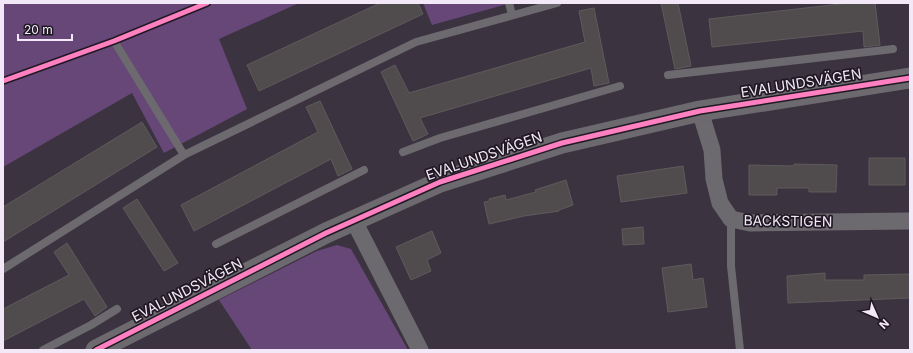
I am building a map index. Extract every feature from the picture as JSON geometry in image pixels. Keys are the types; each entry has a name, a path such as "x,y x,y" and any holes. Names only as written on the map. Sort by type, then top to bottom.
{"street":[{"name":"EVALUNDSVÄGEN","path":"96,350 354,221 440,182 562,143 700,112 910,78"},
{"name":"BACKSTIGEN","path":"700,112 712,150 714,179 720,203 731,219 750,223 910,221"},
{"path":"354,221 420,350"}],"lane":[{"path":"509,3 512,15"},
{"path":"3,269 184,155 416,42 557,3"},
{"path":"114,40 184,155"},
{"path":"668,75 893,49"},
{"path":"403,152 440,138 620,86"},
{"path":"216,244 364,170"},
{"path":"731,219 731,266 740,350"},
{"path":"43,350 92,325 117,309"}],"shaded area":[{"path":"3,3 299,3 219,39 247,109 164,153 132,93 3,167"},
{"path":"423,3 511,3 432,25"},
{"path":"337,245 351,249 408,350 252,350 219,300 317,251"}],"building":[{"path":"380,3 418,3 423,14 259,91 247,65"},
{"path":"661,3 678,3 691,66 675,69"},
{"path":"849,3 875,3 880,45 864,47 863,31 712,47 709,19"},
{"path":"594,8 609,83 594,86 591,68 420,118 428,134 413,141 381,72 395,65 409,93 585,42 579,11"},
{"path":"320,101 352,169 338,176 331,159 194,231 181,205 318,132 306,107"},
{"path":"142,122 157,147 3,242 3,207"},
{"path":"869,158 905,158 905,185 869,185"},
{"path":"794,164 837,165 836,192 809,192 809,188 777,188 777,195 749,195 749,165 794,166"},
{"path":"683,166 687,193 621,202 617,176"},
{"path":"566,180 573,205 559,211 524,216 489,224 484,202 490,201 489,199 505,195 506,200 536,192 535,190"},
{"path":"137,199 178,263 164,271 123,208"},
{"path":"643,227 644,244 623,245 622,229"},
{"path":"432,231 441,253 427,260 431,271 411,280 396,247"},
{"path":"67,243 107,307 95,316 84,299 3,341 3,309 69,275 54,252"},
{"path":"691,264 693,280 703,278 707,307 668,312 662,268"},
{"path":"825,273 825,280 864,280 864,275 910,274 910,298 788,303 787,276"}],"cycle path":[{"path":"3,81 114,41 207,3"},
{"path":"96,350 326,233 440,182 562,143 700,111 910,78"}]}
